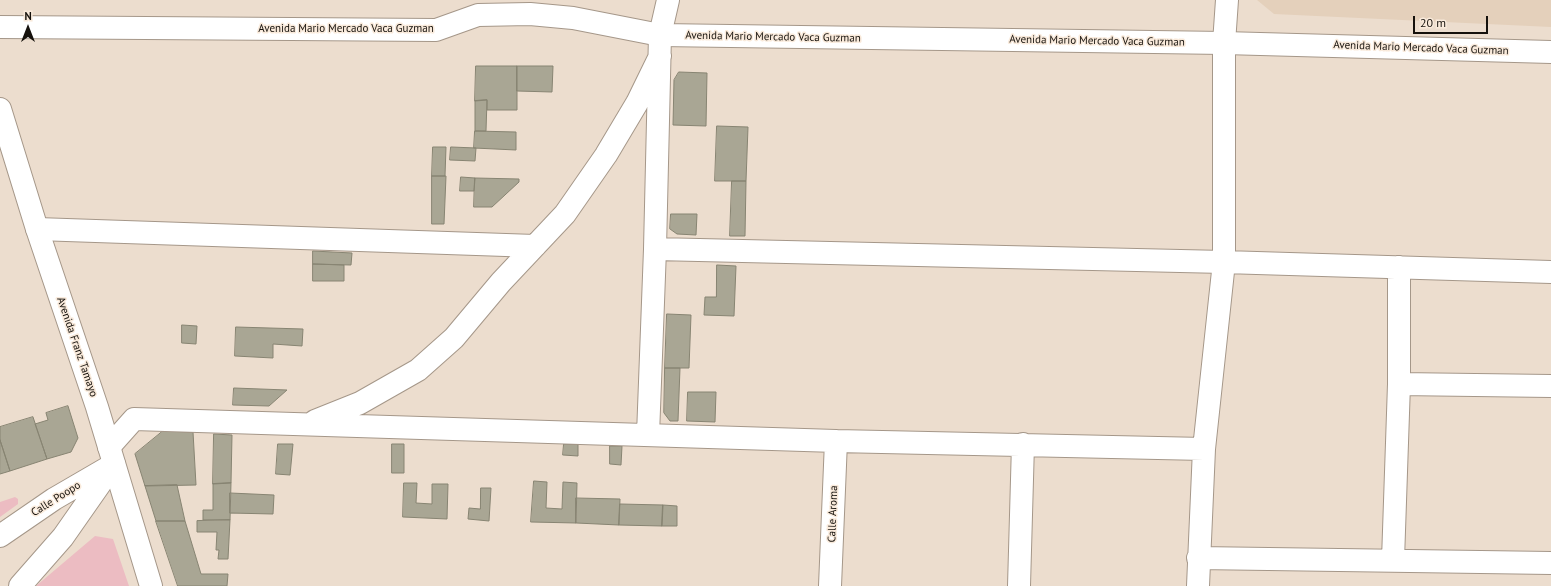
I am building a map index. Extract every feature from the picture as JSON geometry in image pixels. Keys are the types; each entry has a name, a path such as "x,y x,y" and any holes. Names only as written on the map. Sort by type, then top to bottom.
{"street":[{"path":"648,434 656,249 660,46 668,0"},
{"path":"1198,586 1198,558 1204,449 1224,262 1224,43 1227,0"},
{"name":"Avenida Mario Mercado Vaca Guzman","path":"0,27 436,30 478,8 573,18 660,46 1224,43 1551,52"},
{"path":"308,424 360,403 418,370 454,338 501,282 565,214 606,155 637,103 660,46"},
{"name":"Avenida Franz Tamayo","path":"0,109 37,229 111,455 151,586"},
{"path":"37,229 535,246"},
{"path":"656,249 1224,262 1551,272"},
{"path":"1393,560 1399,384 1399,267"},
{"path":"1399,384 1551,386"},
{"path":"20,586 63,537 134,419 836,441 1204,449"},
{"name":"Calle Aroma","path":"830,586 836,441"},
{"path":"1019,586 1023,444"},
{"name":"Calle Poopo","path":"0,536 54,499 111,455"},
{"path":"1198,558 1551,563"}],"shaded area":[{"path":"1257,0 1551,0 1551,27 1274,14"},
{"path":"15,497 18,499 18,504 0,517 0,502"},
{"path":"95,536 113,539 129,586 36,586"}],"building":[{"path":"476,66 517,66 517,110 487,110 487,100 475,101"},
{"path":"517,66 553,66 552,92 517,91"},
{"path":"679,72 707,73 706,126 673,125 674,80"},
{"path":"487,100 486,131 475,131 475,101"},
{"path":"717,126 748,127 746,181 715,181"},
{"path":"475,131 516,132 516,150 474,148"},
{"path":"433,147 446,147 445,176 432,176"},
{"path":"451,147 476,148 475,161 450,160"},
{"path":"432,176 446,176 444,224 432,224"},
{"path":"461,177 475,178 474,191 460,191"},
{"path":"475,178 519,179 519,182 492,207 474,207"},
{"path":"732,181 746,181 745,236 730,236"},
{"path":"671,214 697,214 696,235 677,234 670,229"},
{"path":"313,251 352,253 351,265 313,264"},
{"path":"313,264 344,265 344,281 313,281"},
{"path":"717,265 736,266 734,316 704,315 705,297 716,297"},
{"path":"667,314 691,315 689,368 665,368"},
{"path":"182,325 197,326 196,344 182,343"},
{"path":"236,327 303,329 302,346 273,344 273,358 235,356"},
{"path":"665,368 680,368 678,421 670,421 664,413"},
{"path":"234,388 287,390 269,406 233,405"},
{"path":"688,392 716,392 715,422 687,421"},
{"path":"68,406 78,438 71,452 47,459 35,424 48,420 46,413"},
{"path":"33,417 47,459 10,471 0,440 0,427"},
{"path":"163,431 193,432 196,485 145,486 135,454"},
{"path":"214,434 232,435 231,483 213,484"},
{"path":"0,440 10,471 0,474"},
{"path":"278,444 293,444 290,475 276,474"},
{"path":"392,444 404,444 404,473 392,473"},
{"path":"564,444 578,444 578,456 563,455"},
{"path":"610,446 622,446 621,465 610,464"},
{"path":"534,481 547,482 546,508 562,509 563,482 577,483 576,523 531,522"},
{"path":"231,483 230,520 203,520 203,510 213,510 213,484"},
{"path":"404,483 417,483 416,503 432,504 432,484 448,484 447,519 403,517"},
{"path":"177,485 185,521 156,521 145,486"},
{"path":"481,488 491,488 489,521 468,519 469,508 480,509"},
{"path":"230,493 274,495 273,514 230,513"},
{"path":"576,498 620,499 619,525 576,523"},
{"path":"620,504 663,505 662,526 619,525"},
{"path":"663,505 677,506 677,526 662,526"},
{"path":"230,520 228,559 218,559 219,550 216,550 217,532 197,532 197,521"},
{"path":"156,521 185,521 201,574 228,574 227,586 178,586"}]}
